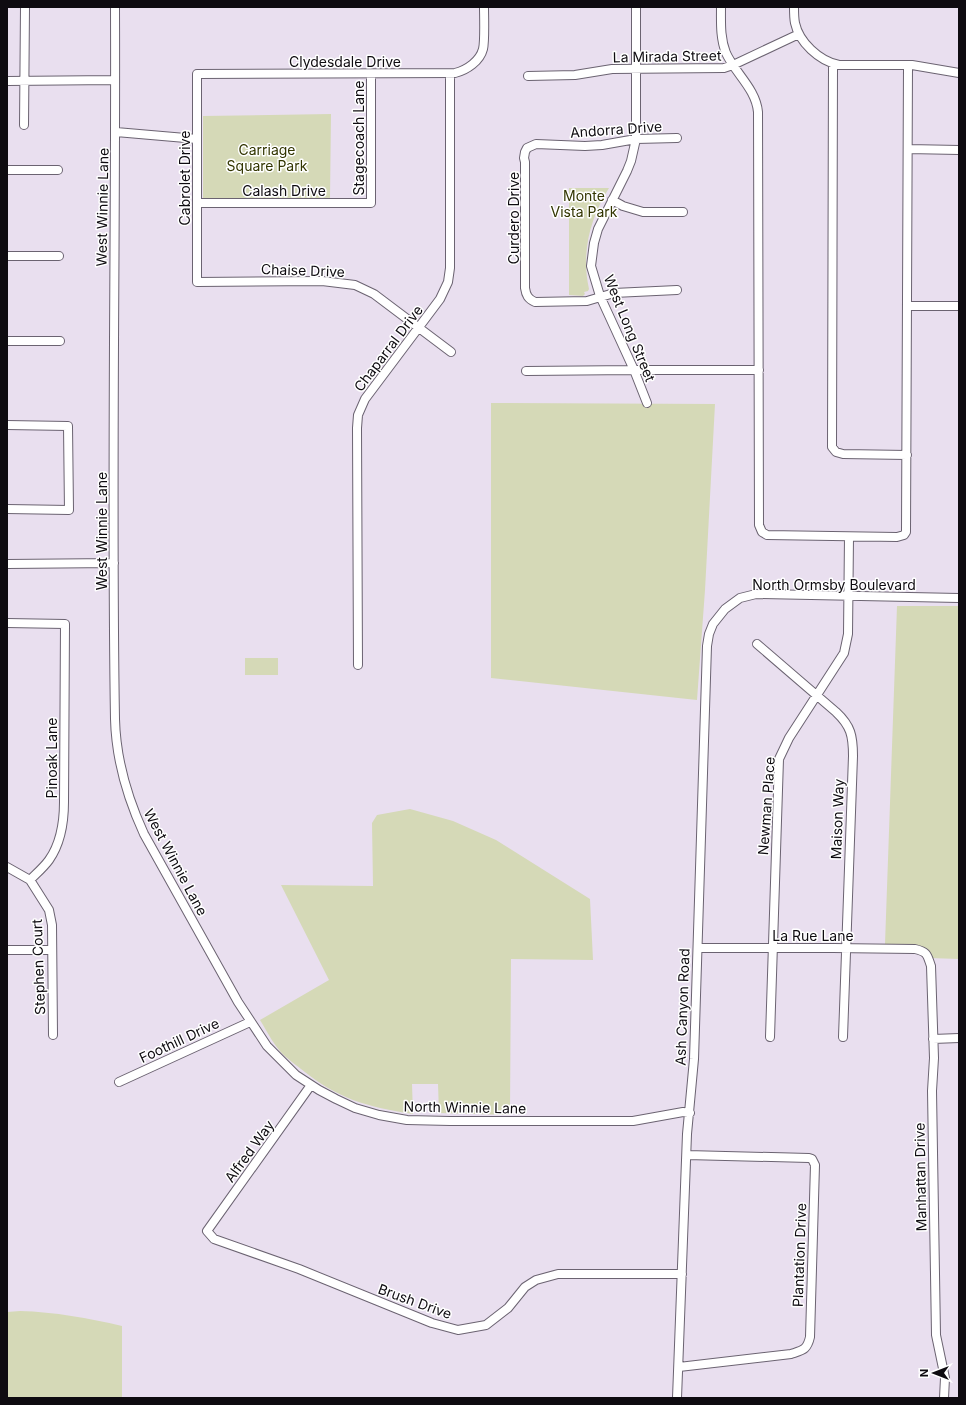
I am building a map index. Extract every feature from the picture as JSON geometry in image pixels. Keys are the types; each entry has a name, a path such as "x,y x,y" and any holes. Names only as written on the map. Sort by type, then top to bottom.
{"street":[{"path":"24,125 25,7"},
{"name":"West Winnie Lane","path":"115,7 116,132 113,348 116,737 122,777 132,808 144,834 250,1022"},
{"name":"Clydesdale Drive","path":"197,74 450,74 468,67 479,56 483,48 484,7"},
{"name":"West Long Street","path":"636,7 636,139 631,161 598,229 594,243 592,266 600,296 634,370 647,403"},
{"path":"721,7 722,41 725,51 754,95 758,112 759,525 762,532 770,536 897,537 905,534 907,524 908,66"},
{"path":"794,7 795,23 799,34 805,43 833,64 920,66 959,73"},
{"name":"La Mirada Street","path":"528,76 574,75 612,69 724,68 799,34"},
{"path":"833,64 832,446 836,452 843,454 907,455"},
{"name":"Cabrolet Drive","path":"197,74 197,282"},
{"name":"Stagecoach Lane","path":"371,74 371,203"},
{"name":"Chaparral Drive","path":"358,665 358,415 366,399 440,299 448,282 450,268 450,74"},
{"path":"7,81 115,80"},
{"path":"116,132 197,139"},
{"name":"Andorra Drive","path":"532,145 585,146 602,145 636,139 677,138"},
{"name":"Curdero Drive","path":"532,145 527,148 524,158 526,293 530,299 535,302 587,301 600,296"},
{"path":"908,149 959,150"},
{"path":"7,170 58,170"},
{"path":"612,200 623,206 643,212 683,212"},
{"name":"Calash Drive","path":"197,203 371,203"},
{"path":"7,256 59,256"},
{"name":"Chaise Drive","path":"197,282 322,281 354,285 374,294 451,352"},
{"path":"600,296 614,292 677,290"},
{"path":"907,306 959,306"},
{"path":"7,341 60,341"},
{"path":"526,371 759,370"},
{"path":"7,425 68,426 69,510 7,509"},
{"name":"Newman Place","path":"770,1037 779,760 789,738 844,653 848,634 848,537"},
{"path":"7,564 114,563"},
{"name":"North Ormsby Boulevard","path":"716,618 733,602 749,595 756,594 959,598"},
{"name":"Ash Canyon Road","path":"677,1398 687,1155 694,1059 708,646 709,634 716,618"},
{"name":"Pinoak Lane","path":"7,624 65,624 63,822 56,849 49,860 30,880"},
{"name":"Maison Way","path":"757,644 844,719 851,733 853,742 843,1037"},
{"path":"7,867 30,880"},
{"name":"Stephen Court","path":"30,880 49,910 52,925 54,1035"},
{"name":"La Rue Lane","path":"698,948 915,949 923,951 927,955"},
{"path":"7,950 52,950"},
{"name":"Manhattan Drive","path":"927,955 931,966 934,1058 932,1091 936,1335 945,1378 944,1398"},
{"name":"Foothill Drive","path":"120,1082 250,1022"},
{"name":"North Winnie Lane","path":"250,1022 267,1046 296,1075 336,1099 355,1108 379,1115 407,1120 625,1121 648,1119 683,1112 690,1113"},
{"path":"933,1040 959,1038"},
{"name":"Alfred Way","path":"207,1231 312,1085"},
{"name":"Plantation Drive","path":"679,1368 791,1354 804,1349 808,1345 810,1337 815,1165 812,1159 777,1156 687,1155"},
{"name":"Brush Drive","path":"207,1231 214,1239 299,1269 432,1323 458,1330 486,1325 508,1308 525,1287 536,1280 558,1274 682,1274"}],"green space":[{"name":"Carriage Square Park","path":"331,114 330,199 203,200 203,116"},
{"name":"Monte Vista Park","path":"569,188 609,188 597,211 589,236 586,262 589,289 588,291 584,292 585,294 583,296 569,295"},
{"path":"491,403 715,404 705,590 697,700 491,678"},
{"path":"897,606 959,606 959,959 929,958 915,949 885,944"},
{"path":"245,658 278,658 278,675 245,675"},
{"path":"410,809 453,821 496,840 590,899 593,960 511,959 510,1115 439,1113 438,1084 412,1084 413,1114 367,1105 341,1095 328,1088 287,1058 276,1046 260,1020 329,980 281,885 373,886 372,823 377,815"},
{"path":"20,1311 71,1316 122,1326 122,1398 7,1398 7,1312"}]}
